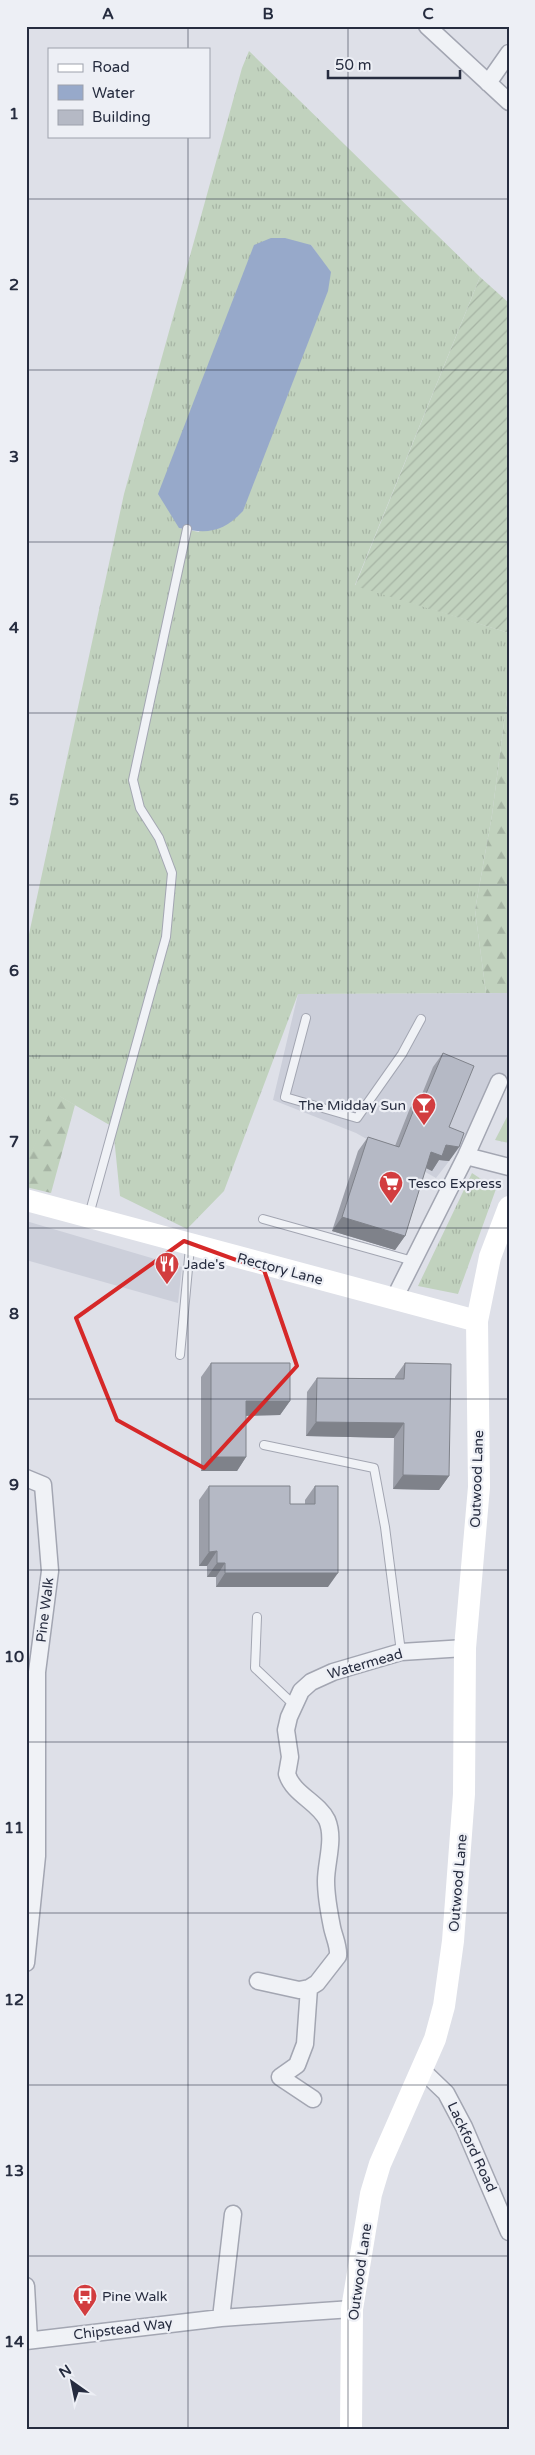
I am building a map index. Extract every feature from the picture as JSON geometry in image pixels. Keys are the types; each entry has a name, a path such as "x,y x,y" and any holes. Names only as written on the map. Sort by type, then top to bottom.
{"main road":[{"name":"Rectory Lane","path":"26,1200 477,1321"},
{"name":"Outwood Lane","path":"351,2429 352,2309 371,2194 380,2164 423,2070 444,2006 460,1867 464,1794 465,1648 479,1487 477,1321 490,1257 509,1207"}],"street":[{"path":"427,26 509,102"},
{"path":"488,83 509,53"},
{"path":"394,1299 466,1156 499,1082"},
{"path":"466,1156 509,1167"},
{"name":"Pine Walk","path":"26,1478 44,1485 50,1571 37,1672 37,1856 26,1962"},
{"name":"Watermead","path":"309,1988 336,1961 338,1951 332,1928 326,1881 330,1840 328,1825 322,1812 297,1789 287,1774 290,1757 286,1730 293,1704 301,1691 322,1676 401,1652 465,1648"},
{"path":"258,1982 299,1990 309,1988 305,2044 297,2065 280,2077 312,2099"},
{"name":"Lackford Road","path":"423,2070 446,2093 464,2127 509,2232"},
{"path":"221,2318 233,2214"},
{"path":"26,2286 28,2341"},
{"name":"Chipstead Way","path":"28,2341 221,2318 352,2309"}],"lane":[{"path":"88,1217 166,937 172,873 159,838 140,808 134,780 187,529"},
{"path":"306,1018 285,1097 357,1118 402,1054 421,1019"},
{"path":"263,1219 413,1261"},
{"path":"180,1355 191,1244"},
{"path":"264,1445 374,1468 385,1527 401,1652"},
{"path":"258,1617 255,1668 293,1704"}],"highlighted area":[{"path":"184,1241 264,1270 297,1366 204,1468 117,1420 76,1318"}],"shaded area":[{"path":"509,993 509,1084 436,1178 356,1133 273,1100 298,994"},
{"path":"26,1221 182,1267 178,1303 26,1260"}],"green space":[{"path":"249,51 480,277 355,585 509,633 509,684 492,815 475,910 486,993 298,994 224,1191 187,1229 120,1196 113,1127 59,1096 31,1153 26,1152 26,948 124,494 242,68","holes":["311,245 318,255 199,532 179,528"]},
{"path":"480,277 509,303 509,633 355,586"},
{"path":"509,684 509,993 486,993 475,910 492,815"},
{"path":"58,1095 75,1105 51,1193 26,1187 26,1152 31,1152"},
{"path":"509,1113 509,1143 495,1140"},
{"path":"472,1173 496,1189 458,1294 418,1286"}],"water":[{"path":"271,238 285,238 311,245 331,272 328,291 243,511 228,524 214,530 198,531 179,528 158,494 254,245"}],"building":[{"path":"443,1053 474,1066 449,1127 464,1133 459,1147 446,1145 442,1156 431,1152 405,1236 342,1217 368,1137 399,1147 420,1094 425,1096"},
{"path":"211,1363 290,1363 290,1401 246,1401 246,1457 211,1457"},
{"path":"405,1363 451,1364 449,1476 403,1475 404,1423 316,1422 317,1378 404,1379"},
{"path":"209,1486 290,1486 290,1504 315,1504 315,1486 338,1486 338,1573 225,1573 225,1563 217,1563 217,1551 209,1552"}],"place":[{"name":"The Midday Sun","path":"424,1126"},
{"name":"Tesco Express","path":"391,1204"},
{"name":"Jade's","path":"167,1285"},
{"name":"Pine Walk","path":"85,2317"}]}
